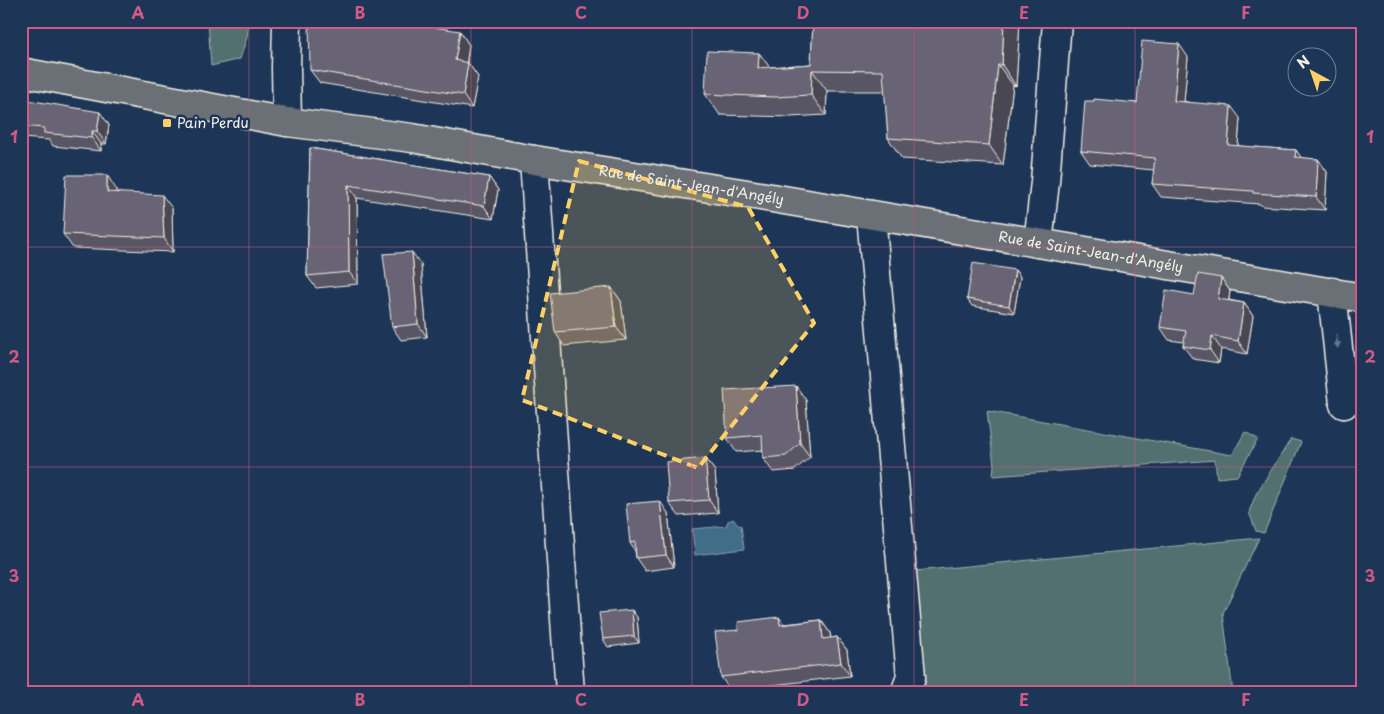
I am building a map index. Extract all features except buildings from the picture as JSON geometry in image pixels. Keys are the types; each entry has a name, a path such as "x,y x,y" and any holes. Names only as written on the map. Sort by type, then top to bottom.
{"main road":[{"name":"Rue de Saint-Jean-d'Angély","path":"21,72 287,122 412,138 1363,298"}],"street":[{"path":"287,21 287,122"},
{"path":"1038,243 1045,182 1057,21"},
{"path":"534,160 570,693"},
{"path":"871,215 911,676 905,693"},
{"path":"1332,292 1344,404 1363,373"}],"highlighted area":[{"path":"579,161 748,207 814,323 698,468 522,400"}],"green space":[{"path":"208,21 249,21 247,37 240,59 211,66"},
{"path":"987,411 1232,455 1245,432 1258,439 1237,476 1217,478 1215,460 993,476 994,465"},
{"path":"1291,439 1301,442 1264,533 1256,531 1249,512 1256,494"},
{"path":"1259,538 1223,613 1233,693 926,693 916,571"}],"water":[{"path":"734,519 739,526 741,525 744,549 695,555 692,529 726,526 728,521"}],"place":[{"name":"Pain Perdu","path":"167,123"}]}
